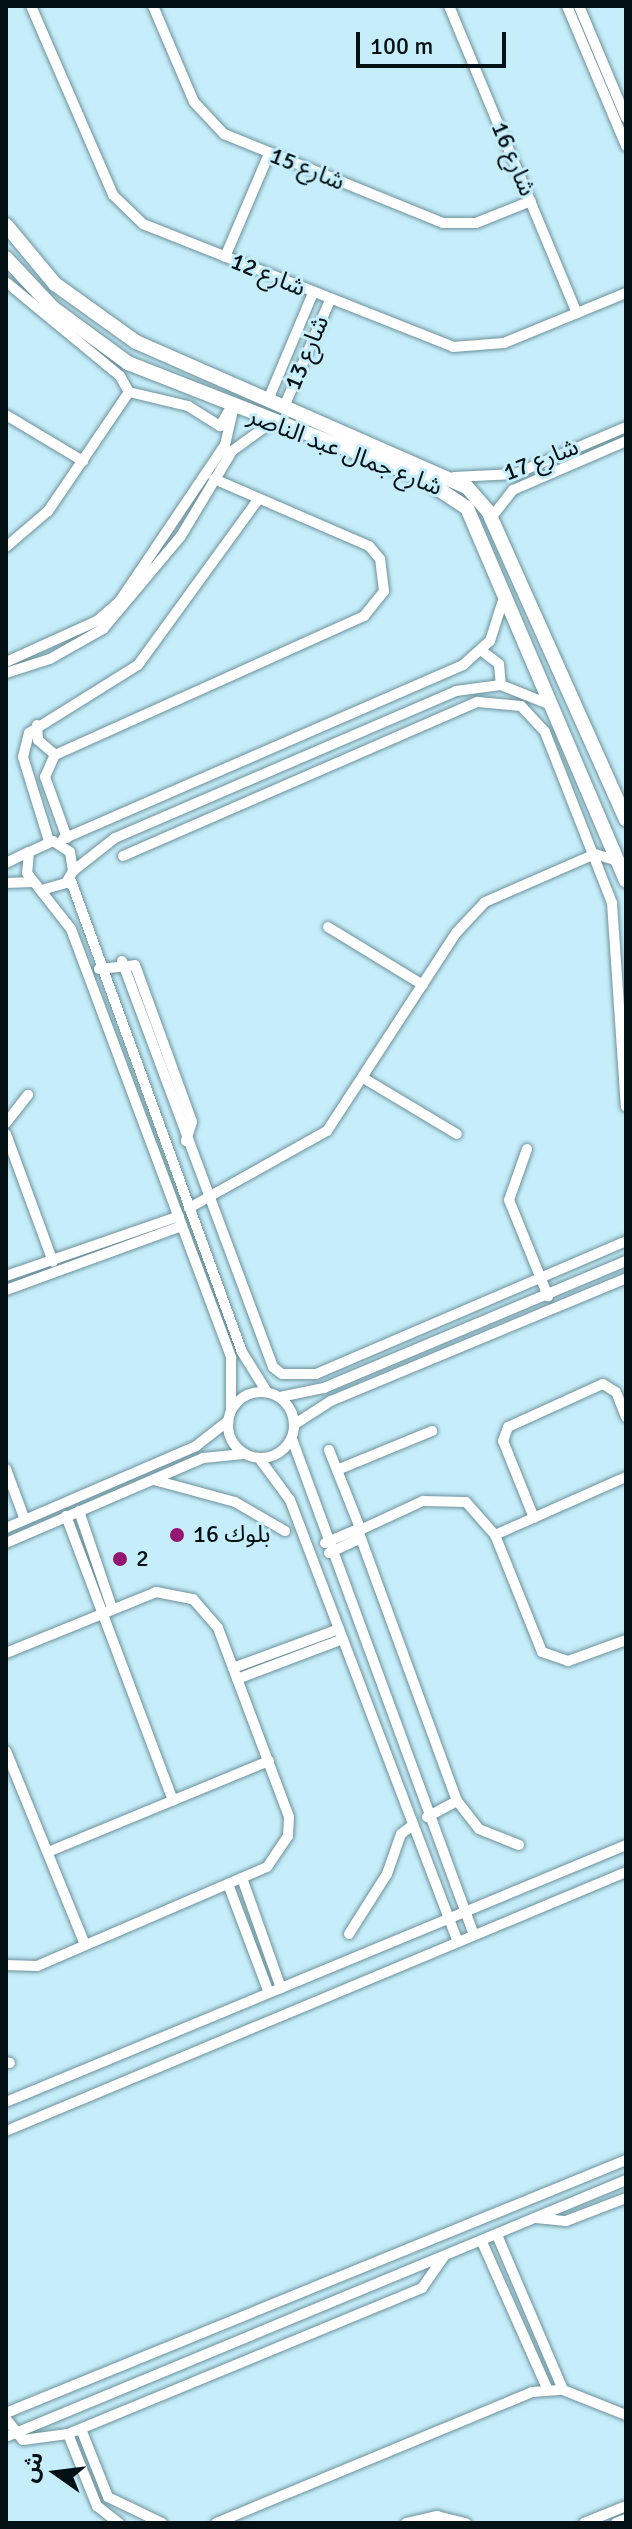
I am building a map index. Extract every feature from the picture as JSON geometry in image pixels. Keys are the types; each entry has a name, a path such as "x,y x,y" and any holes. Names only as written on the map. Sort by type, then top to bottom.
{"main road":[{"name":"شارع جمال عبد الناصر","path":"6,225 55,284 107,325 268,400 454,477 491,518 626,820"},
{"name":"شارع جمال عبد الناصر","path":"6,258 102,347 231,408 453,495 477,523 607,828 626,881"}],"street":[{"name":"شارع 12","path":"31,6 121,206 143,224 330,300 468,349 504,343 626,293"},
{"name":"شارع 15","path":"153,6 202,114 224,134 443,223 476,223 531,201"},
{"name":"شارع 16","path":"449,6 577,313"},
{"path":"567,6 626,146"},
{"path":"579,6 626,118"},
{"path":"225,257 269,154"},
{"path":"6,282 124,379 129,392"},
{"name":"شارع 13","path":"268,400 313,293"},
{"name":"شارع 13","path":"284,407 330,300"},
{"path":"129,392 188,406 220,426 231,408"},
{"path":"6,547 48,511 129,392"},
{"path":"6,673 50,659 103,629 181,536 228,448 231,408"},
{"path":"6,415 83,461"},
{"path":"6,662 97,621 228,448 272,422"},
{"name":"شارع 17","path":"454,477 503,477 626,427"},
{"name":"شارع 17","path":"491,518 517,488 626,441"},
{"path":"503,477 517,488"},
{"path":"67,838 45,777 55,755 376,606 385,574 369,546 214,479"},
{"path":"258,500 138,665 37,725 23,757 51,841 70,852 72,874 99,969 249,1367 267,1392"},
{"path":"171,527 181,536"},
{"path":"6,863 51,841 67,838 353,717 482,651 497,630 505,591"},
{"path":"482,651 499,664 501,685"},
{"path":"45,889 72,874 99,846 471,686 501,685 555,708"},
{"path":"123,856 478,702 521,706 545,732 595,854 618,930 626,1107"},
{"path":"398,716 406,733"},
{"path":"37,725 38,740 55,755"},
{"path":"39,809 54,803"},
{"path":"171,814 179,832"},
{"path":"190,1213 327,1131 365,1079 423,985 485,902 595,854 607,828"},
{"path":"29,852 33,882"},
{"path":"595,854 620,863"},
{"path":"6,883 33,882 45,889 71,929 231,1358 230,1416 244,1454"},
{"path":"328,927 423,985"},
{"path":"99,969 122,961 186,1141 273,1367 294,1377 541,1279 626,1241"},
{"path":"365,1079 457,1134"},
{"path":"6,1123 28,1095"},
{"path":"6,1134 56,1272"},
{"path":"527,1149 508,1194 548,1296"},
{"path":"6,1276 180,1221"},
{"path":"6,1290 180,1221"},
{"path":"6,1528 196,1446 230,1416 246,1395 267,1392 280,1397 324,1388 626,1261"},
{"path":"295,1424 331,1401 626,1278"},
{"path":"534,1518 503,1441 508,1427 603,1384 616,1392 626,1417"},
{"path":"280,1397 295,1424 292,1439 327,1548 474,1935"},
{"path":"337,1470 432,1431"},
{"path":"6,1543 203,1458 276,1455 292,1439"},
{"path":"329,1450 360,1528 357,1540 457,1801 479,1829 519,1845"},
{"path":"259,1458 282,1482 458,1942"},
{"path":"6,1469 9,1488 25,1520"},
{"path":"495,1535 626,1479"},
{"path":"151,1480 208,1492 285,1531"},
{"path":"327,1548 360,1528 444,1497 475,1509 495,1535 542,1652 568,1661 626,1640"},
{"path":"79,1511 106,1610"},
{"path":"66,1516 106,1610 173,1801"},
{"path":"327,1548 357,1540"},
{"path":"6,1653 156,1592 193,1599 218,1628 289,1817 288,1836 267,1867 37,1966 6,1965"},
{"path":"233,1668 341,1634"},
{"path":"237,1679 341,1634"},
{"path":"6,1751 85,1945"},
{"path":"48,1852 269,1761"},
{"path":"427,1817 457,1801"},
{"path":"349,1934 382,1885 401,1834 413,1825"},
{"path":"6,2102 626,1845"},
{"path":"425,1857 440,1852"},
{"path":"6,2131 626,1872"},
{"path":"242,1878 281,1988"},
{"path":"228,1884 269,1993"},
{"path":"6,2413 276,2300 626,2160"},
{"path":"10,2436 283,2319 443,2258 626,2180"},
{"path":"536,2218 566,2221 626,2198"},
{"path":"497,2235 563,2390"},
{"path":"482,2242 547,2388"},
{"path":"10,2436 38,2442 81,2429 422,2288 443,2258"},
{"path":"276,2300 283,2319"},
{"path":"514,2314 528,2307"},
{"path":"216,2523 547,2388 563,2390 626,2415"},
{"path":"6,2419 10,2436"},
{"path":"81,2429 115,2505 162,2523"},
{"path":"68,2434 97,2506 119,2523"},
{"path":"83,2474 96,2468"},
{"path":"584,2523 626,2506"},
{"path":"406,2523 437,2516 466,2523"},
{"path":"616,2523 626,2519"}],"place":[{"name":"بلوك 16","path":"177,1535"},
{"name":"2","path":"120,1559"}]}
